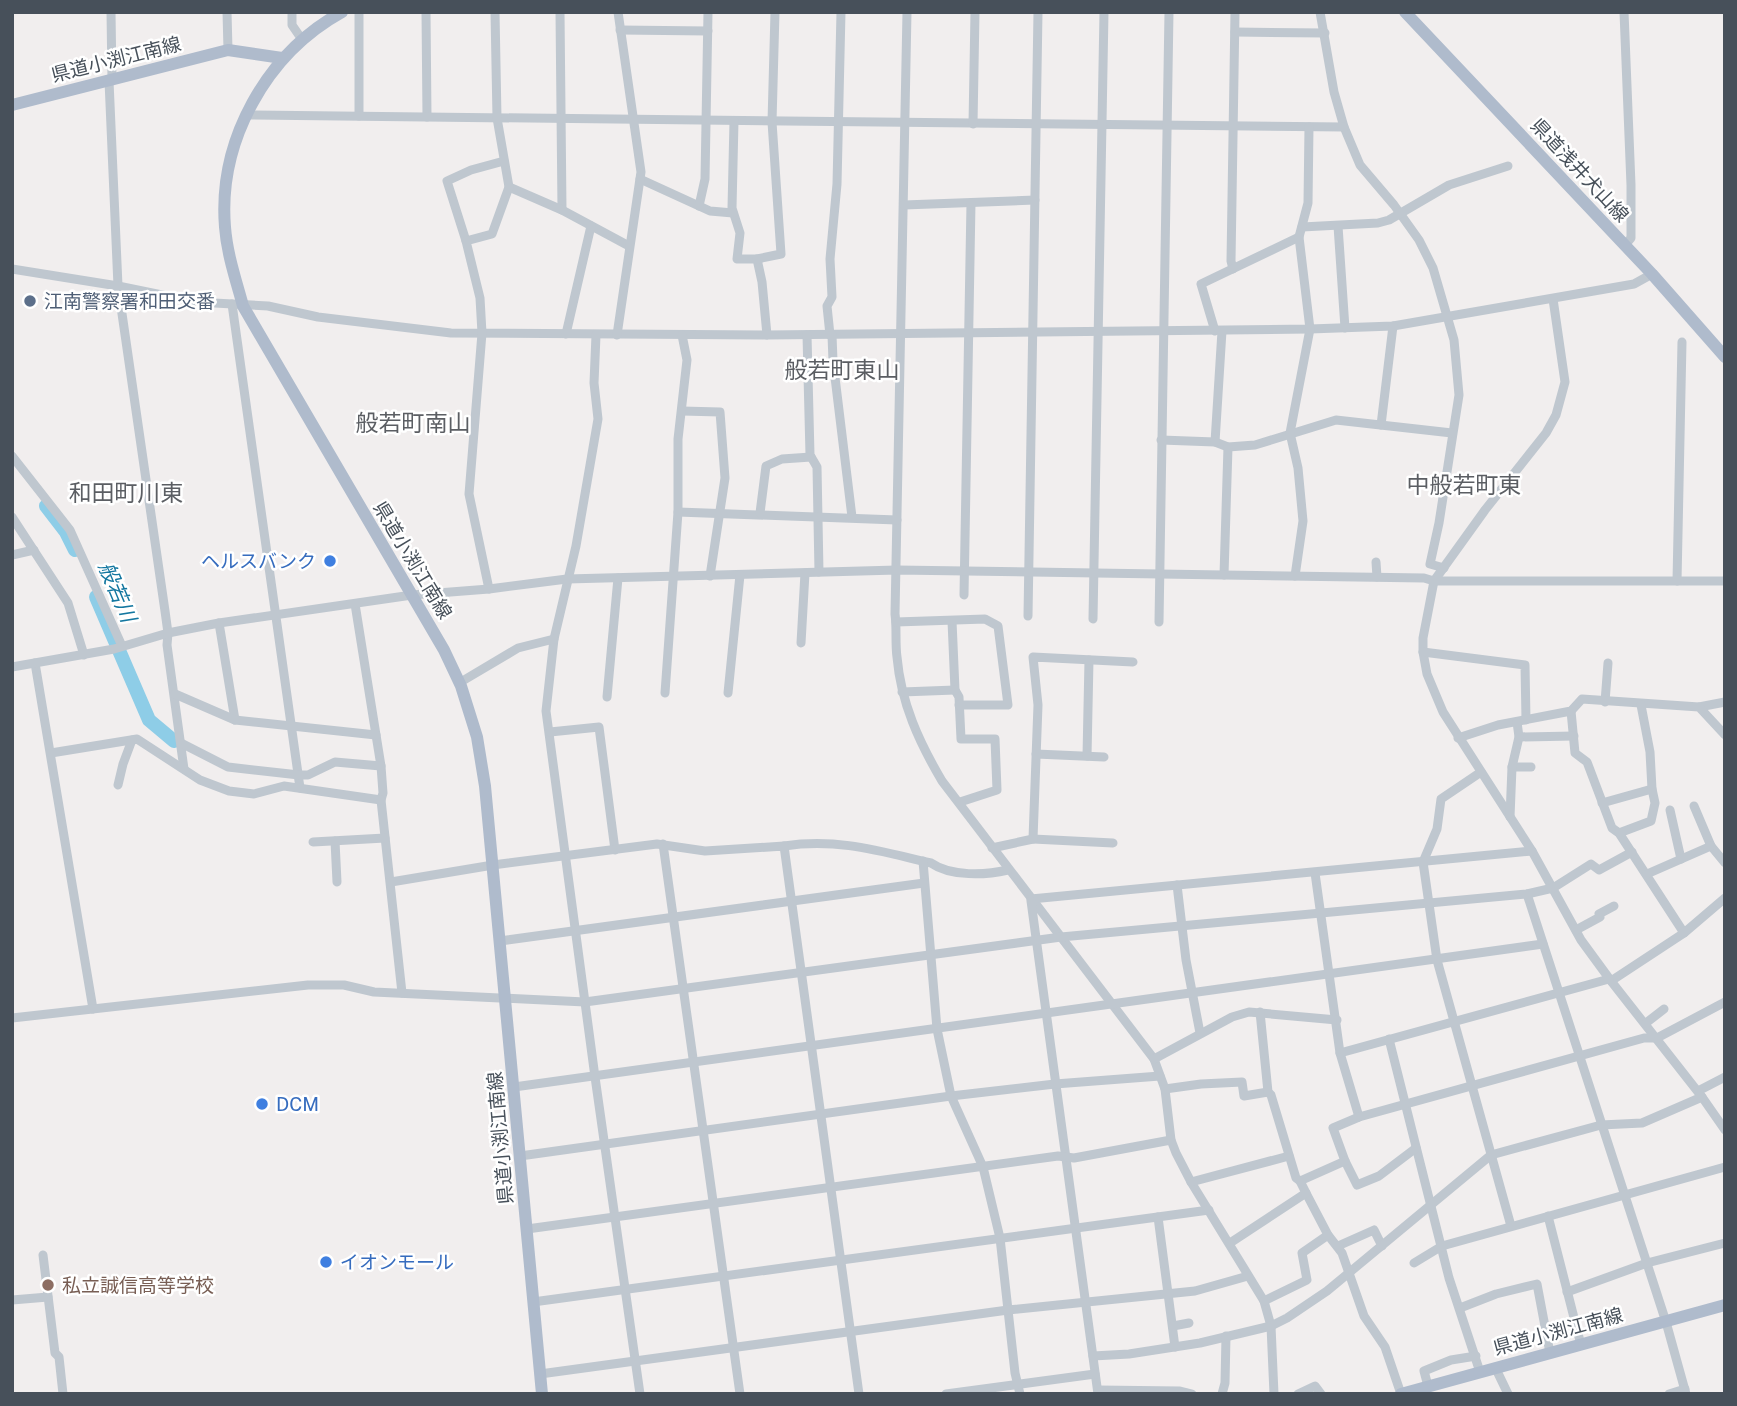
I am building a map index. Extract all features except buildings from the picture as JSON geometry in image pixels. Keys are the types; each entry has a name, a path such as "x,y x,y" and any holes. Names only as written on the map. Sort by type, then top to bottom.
{"main road":[{"path":"282,58 342,12"},
{"name":"県道浅井犬山線","path":"1405,12 1653,274 1725,357"},
{"name":"県道小渕江南線","path":"12,105 228,50 282,58 268,76 247,115 231,154 225,225 237,305 444,650 459,682 477,737 493,865 542,1394"},
{"name":"県道小渕江南線","path":"1401,1394 1725,1305"}],"street":[{"path":"111,12 110,80 118,286 168,633 167,645 184,769"},
{"path":"227,12 228,50"},
{"path":"292,12 292,25 303,41"},
{"path":"359,12 359,116"},
{"path":"426,12 427,117"},
{"path":"466,241 492,234 509,187 497,118 495,12"},
{"path":"560,12 562,210"},
{"path":"617,335 640,179 618,12"},
{"path":"699,206 705,179 708,12"},
{"path":"734,121 733,213 740,233 737,259 757,259 781,254 772,122 775,12"},
{"path":"841,12 837,184 830,259 832,297 827,306 852,517"},
{"path":"907,12 896,622 897,660 902,692 924,750 942,780 1154,1059 1165,1089 1171,1140 1191,1182 1264,1301 1271,1326 1274,1394"},
{"path":"973,124 975,12"},
{"path":"1028,616 1038,12"},
{"path":"1093,619 1104,12"},
{"path":"1159,622 1169,12"},
{"path":"1233,269 1235,12"},
{"path":"1320,12 1334,92 1344,127 1360,165 1419,240 1433,268 1454,340 1459,395 1430,564 1444,568"},
{"path":"1623,12 1631,198 1631,238 1625,245"},
{"path":"621,30 708,31"},
{"path":"1235,32 1325,33"},
{"path":"247,115 1233,128 1344,127"},
{"path":"1295,576 1303,521 1298,468 1290,432 1310,330 1299,237 1308,204 1309,127"},
{"path":"489,589 469,494 482,333 480,298 447,181 471,170 504,161"},
{"path":"1302,227 1378,223 1449,185 1508,166"},
{"path":"640,179 710,211 733,213"},
{"path":"509,187 562,210 629,246"},
{"path":"904,205 1035,200"},
{"path":"964,595 971,203"},
{"path":"566,334 591,226"},
{"path":"1338,226 1345,328"},
{"path":"1214,442 1219,331 1201,284 1299,237"},
{"path":"757,259 767,335"},
{"path":"12,270 118,286 196,302 268,306 318,317 392,327 452,333 596,335 1310,330 1394,326 1634,284 1653,274"},
{"path":"1553,299 1565,382 1556,415 1546,433 1434,582 1424,625 1423,652 1433,692 1458,738 1532,851 1576,930 1610,980 1646,1023 1725,1130"},
{"path":"237,305 300,788"},
{"path":"1381,425 1394,326"},
{"path":"596,335 594,383 598,419 576,546 554,639 546,711 640,1394"},
{"path":"665,693 678,512 678,439 687,360 682,335"},
{"path":"807,335 811,457 817,467 819,572"},
{"path":"1677,581 1682,342"},
{"path":"682,411 720,412 725,478 710,576"},
{"path":"1161,440 1214,442 1228,447 1255,445 1336,420 1452,433"},
{"path":"1224,575 1228,447"},
{"path":"12,456 70,530 118,647"},
{"path":"760,513 766,467 782,459 811,457"},
{"path":"678,512 897,520"},
{"path":"12,517 68,603 84,655"},
{"path":"12,555 34,550"},
{"path":"1376,562 1377,578"},
{"path":"12,667 84,655 219,623 412,595 567,579 897,570 1424,578 1434,582 1725,581"},
{"path":"801,643 805,573"},
{"path":"728,693 740,575"},
{"path":"607,697 618,578"},
{"path":"355,604 381,766 381,800 402,993"},
{"path":"896,622 985,619 998,626 1008,705 959,705"},
{"path":"952,621 955,690 959,705 961,739 995,739 997,790 960,802"},
{"path":"219,623 235,720"},
{"path":"459,682 518,648 554,639"},
{"path":"1423,652 1525,665 1522,721 1511,767 1510,817"},
{"path":"1033,839 1038,705 1033,657 1133,662"},
{"path":"1087,756 1088,660"},
{"path":"35,663 93,1009"},
{"path":"1605,702 1608,663"},
{"path":"902,692 955,690"},
{"path":"175,694 235,720 376,735"},
{"path":"1458,738 1498,725 1571,711 1583,699 1699,708 1725,702"},
{"path":"1619,833 1651,821 1655,803 1651,789 1650,752 1641,705"},
{"path":"1699,708 1725,735"},
{"path":"1571,711 1575,753 1587,762 1612,828 1619,833 1684,933"},
{"path":"550,732 598,727 615,850"},
{"path":"1519,737 1574,736"},
{"path":"51,753 137,739 200,780 229,791 248,794 268,792 284,786 381,800"},
{"path":"118,785 122,764 132,740"},
{"path":"181,743 228,767 308,775 335,762 381,766"},
{"path":"1036,754 1104,757"},
{"path":"1511,767 1531,767"},
{"path":"1480,772 1441,799 1437,829 1423,862 1437,960 1511,1226"},
{"path":"1602,803 1651,789"},
{"path":"1695,806 1711,846 1725,863"},
{"path":"1671,810 1681,859"},
{"path":"313,842 386,838"},
{"path":"992,848 1033,839 1113,844"},
{"path":"335,841 337,882"},
{"path":"390,882 493,865 663,844 705,851 810,842 850,844 978,874 1009,870"},
{"path":"663,844 740,1394"},
{"path":"784,846 859,1394"},
{"path":"1647,874 1711,846"},
{"path":"1031,899 1532,851"},
{"path":"12,1018 308,985 344,985 374,992 585,1002 1061,937 1527,894 1553,888 1591,864 1599,870 1632,852"},
{"path":"923,860 937,1029 951,1096 983,1167 1000,1238 1020,1394"},
{"path":"1315,873 1340,1054 1359,1117"},
{"path":"500,940 924,883"},
{"path":"1177,885 1199,1034"},
{"path":"1527,894 1666,1321 1685,1392 1669,1394"},
{"path":"1340,1054 1610,980 1684,933 1725,898"},
{"path":"1031,899 1098,1392 1180,1391 1192,1394"},
{"path":"1576,930 1614,906"},
{"path":"514,1087 1543,944"},
{"path":"1416,1148 1379,1176 1357,1185 1333,1128 1359,1117 1405,1104 1644,1038 1657,1038 1725,1002"},
{"path":"1646,1023 1664,1009"},
{"path":"1154,1059 1232,1017 1260,1012 1337,1020"},
{"path":"1260,1012 1268,1092 1296,1178 1328,1235 1338,1246 1364,1316 1385,1347 1401,1394"},
{"path":"1389,1039 1449,1278 1480,1372"},
{"path":"520,1156 951,1096 1160,1076"},
{"path":"1093,1356 1175,1347 1271,1326 1287,1318 1348,1273 1491,1155 1601,1125 1642,1124 1700,1094 1725,1077"},
{"path":"1165,1089 1241,1078 1244,1096 1268,1092"},
{"path":"527,1229 1058,1156 1074,1158 1171,1140"},
{"path":"1191,1182 1289,1156"},
{"path":"1300,1181 1345,1161"},
{"path":"1414,1263 1442,1246 1725,1167"},
{"path":"1230,1243 1306,1193"},
{"path":"533,1302 1209,1210"},
{"path":"1548,1216 1581,1345"},
{"path":"1157,1217 1175,1347"},
{"path":"1338,1246 1374,1230 1382,1246"},
{"path":"1264,1301 1307,1280 1302,1253 1328,1235"},
{"path":"1567,1292 1647,1263 1725,1243"},
{"path":"43,1255 63,1394"},
{"path":"540,1374 1085,1300 1195,1291 1248,1276"},
{"path":"1460,1308 1496,1294 1537,1284 1550,1353"},
{"path":"12,1300 48,1297"},
{"path":"1173,1326 1189,1323"},
{"path":"1222,1394 1225,1383 1226,1336"},
{"path":"1428,1386 1424,1371 1451,1360 1476,1356"},
{"path":"1496,1368 1507,1394"},
{"path":"946,1394 1095,1374"},
{"path":"1298,1394 1315,1386 1321,1394"}],"waterway":[{"name":"般若川","path":"46,506 66,532 75,550"},
{"name":"般若川","path":"96,597 149,720 174,741"}],"place":[{"name":"江南警察署和田交番","path":"30,301"},
{"name":"ヘルスバンク","path":"330,561"},
{"name":"DCM","path":"262,1104"},
{"name":"イオンモール","path":"326,1262"},
{"name":"私立誠信高等学校","path":"48,1285"}],"district":[{"name":"般若町東山","path":"842,370"},
{"name":"般若町南山","path":"413,423"},
{"name":"中般若町東","path":"1464,485"},
{"name":"和田町川東","path":"126,493"}]}
